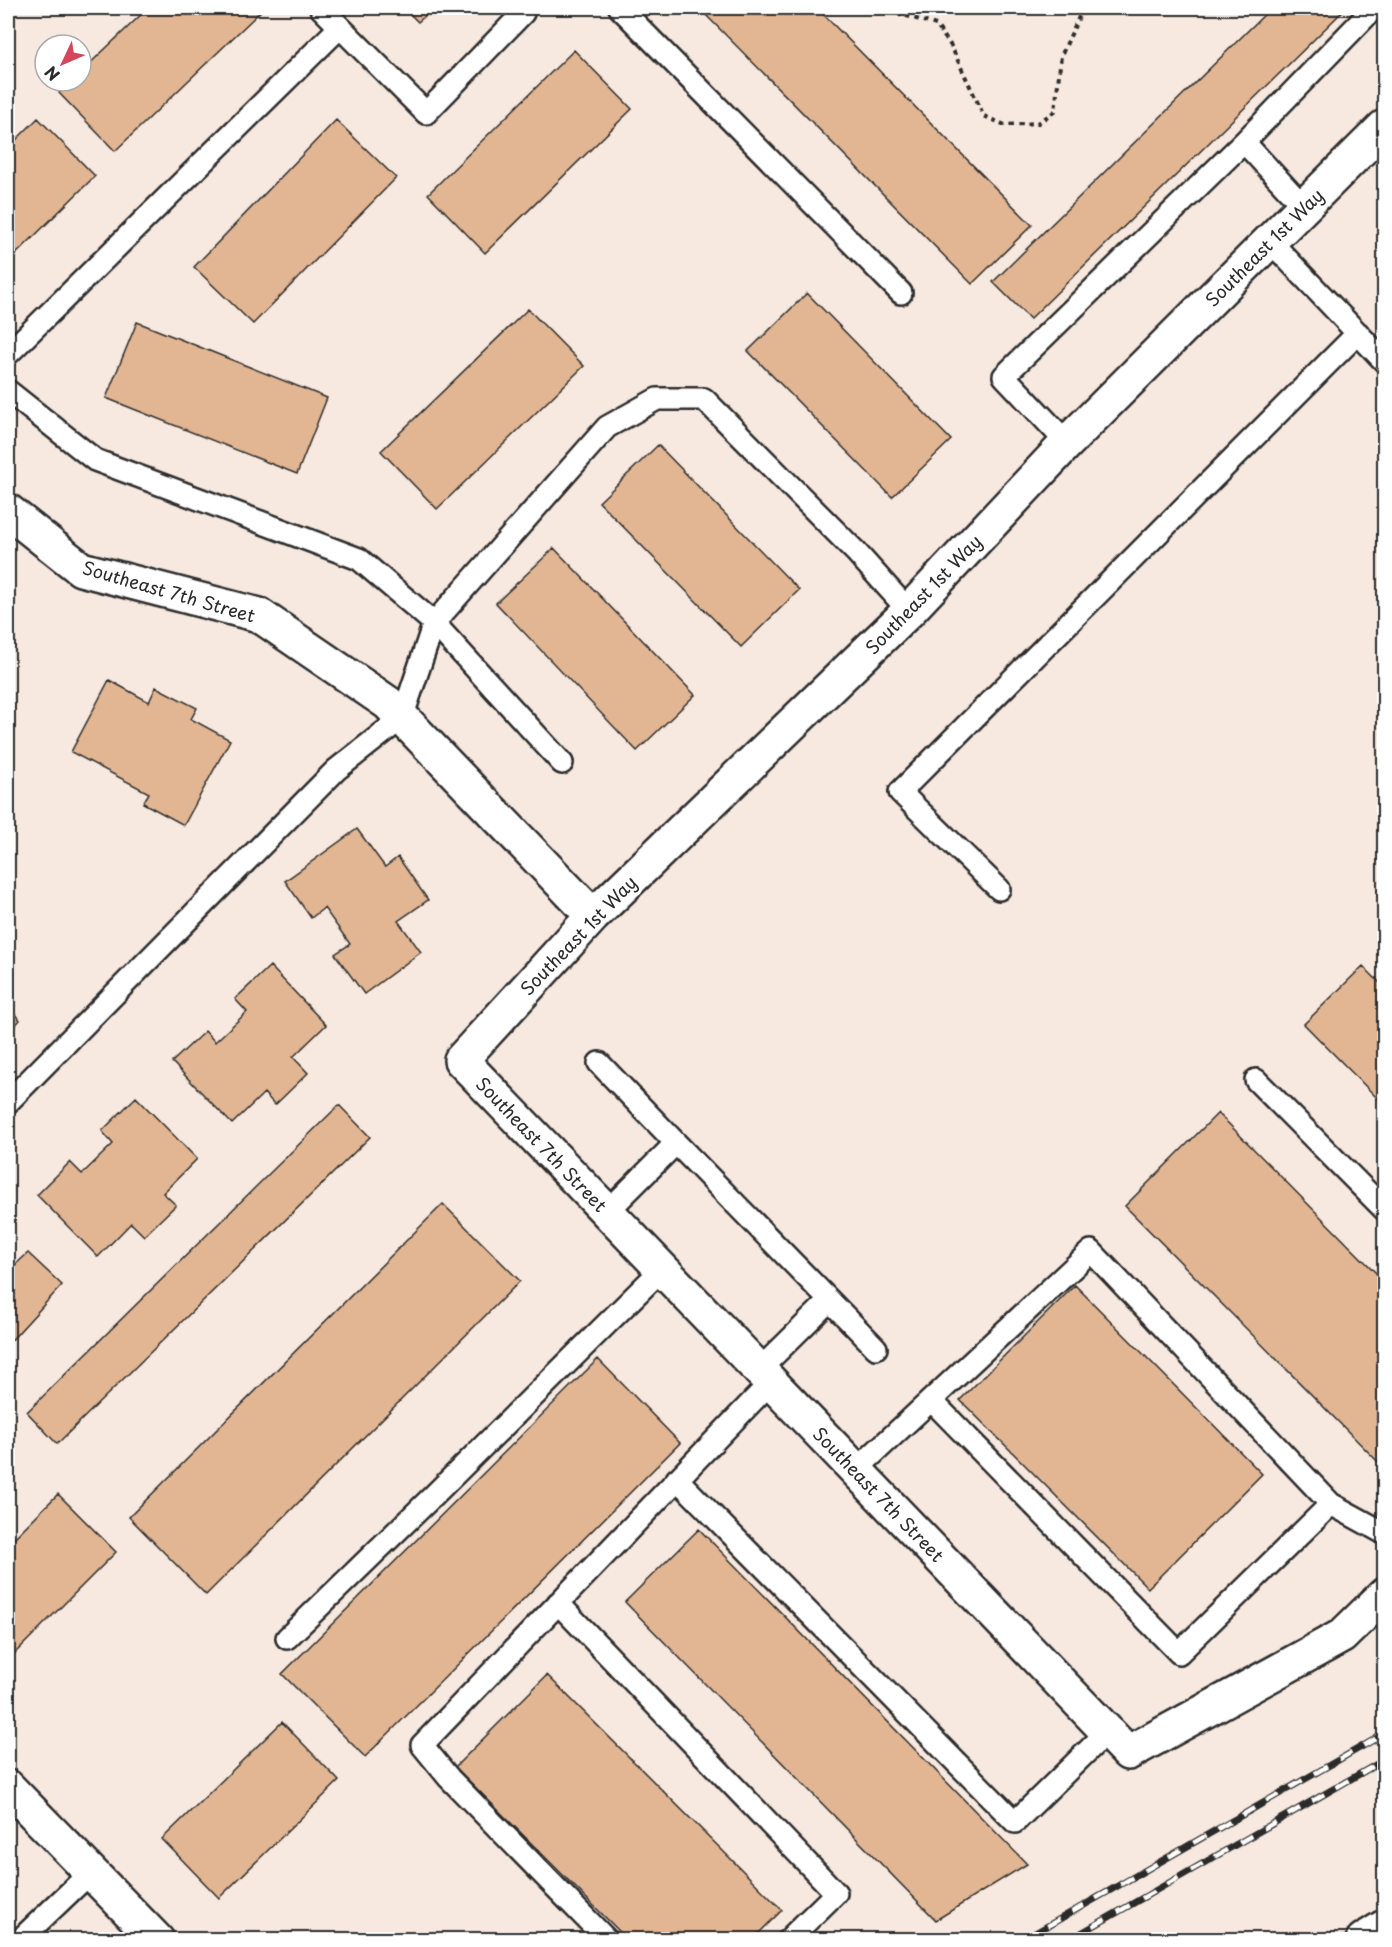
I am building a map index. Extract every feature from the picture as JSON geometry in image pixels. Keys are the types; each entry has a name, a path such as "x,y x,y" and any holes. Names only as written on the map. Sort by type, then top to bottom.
{"street":[{"name":"Southeast 1st Way","path":"461,1060 593,916 909,611 1067,443 1384,127"},
{"name":"Southeast 7th Street","path":"8,511 81,569 259,615 388,703 593,916"},
{"name":"Southeast 7th Street","path":"461,1060 1128,1753 1342,1636 1384,1595"},
{"path":"8,1787 157,1940"},
{"path":"1363,1940 1384,1928"}],"lane":[{"path":"321,8 426,113 523,13"},
{"path":"620,8 901,293"},
{"path":"1067,443 1004,376 1244,142 1374,8"},
{"path":"8,354 340,27"},
{"path":"1244,142 1304,207"},
{"path":"1270,241 1384,361"},
{"path":"999,889 900,792 1358,333"},
{"path":"8,392 94,460 359,560 434,623 562,763"},
{"path":"8,1102 336,770 402,718 434,623 607,428 657,399 704,399 856,552 909,611"},
{"path":"599,1063 876,1348"},
{"path":"1256,1080 1384,1209"},
{"path":"607,1212 676,1143"},
{"path":"856,1470 1091,1251 1331,1504 1384,1533"},
{"path":"287,1638 662,1269"},
{"path":"607,1940 449,1778 422,1745 677,1479 829,1301"},
{"path":"931,1400 1179,1653 1331,1504"},
{"path":"677,1479 1015,1822 1107,1732"},
{"path":"558,1603 836,1893 788,1940"},
{"path":"26,1940 25,1935 91,1872"}],"path":[{"path":"880,8 936,26 951,46 984,116 1005,124 1038,123 1055,111 1061,56 1083,8"}],"building":[{"path":"148,8 263,9 115,151 59,93 93,93 93,61"},
{"path":"404,8 434,8 418,22"},
{"path":"699,8 817,8 1032,225 972,284"},
{"path":"1271,8 1346,8 1030,319 993,282"},
{"path":"574,50 632,109 485,253 428,194"},
{"path":"38,118 95,176 8,262 8,148"},
{"path":"336,120 396,178 253,324 194,267"},
{"path":"807,293 951,440 892,497 748,351"},
{"path":"528,309 584,366 437,509 381,451"},
{"path":"137,322 327,398 297,474 106,398"},
{"path":"658,445 799,590 741,647 599,502"},
{"path":"554,548 695,695 637,751 496,603"},
{"path":"109,680 149,702 156,687 197,708 191,719 230,740 184,825 143,803 149,793 71,752"},
{"path":"357,829 385,867 398,857 428,900 398,921 421,952 364,994 335,954 350,944 324,908 311,918 285,881"},
{"path":"270,966 326,1025 293,1057 308,1073 275,1105 264,1093 232,1124 172,1062 205,1031 215,1042 247,1012 235,999"},
{"path":"1363,966 1384,987 1384,1105 1304,1024"},
{"path":"8,1007 20,1020 8,1033"},
{"path":"136,1097 197,1159 163,1193 176,1205 144,1236 131,1223 98,1257 37,1195 70,1162 82,1174 113,1144 102,1131"},
{"path":"339,1105 370,1137 57,1444 27,1412"},
{"path":"1218,1113 1384,1281 1384,1468 1125,1206"},
{"path":"443,1204 520,1281 206,1595 129,1517"},
{"path":"28,1253 62,1285 8,1344 8,1258 15,1265"},
{"path":"1075,1285 1262,1474 1148,1588 960,1400"},
{"path":"598,1359 680,1443 365,1757 282,1674"},
{"path":"58,1494 116,1552 8,1660 8,1544"},
{"path":"699,1529 1027,1864 936,1920 625,1602"},
{"path":"547,1675 782,1910 752,1940 628,1940 455,1767"},
{"path":"282,1722 339,1781 219,1898 162,1839"}],"railway":[{"path":"1023,1940 1384,1734"},
{"path":"1069,1940 1384,1760"}]}
